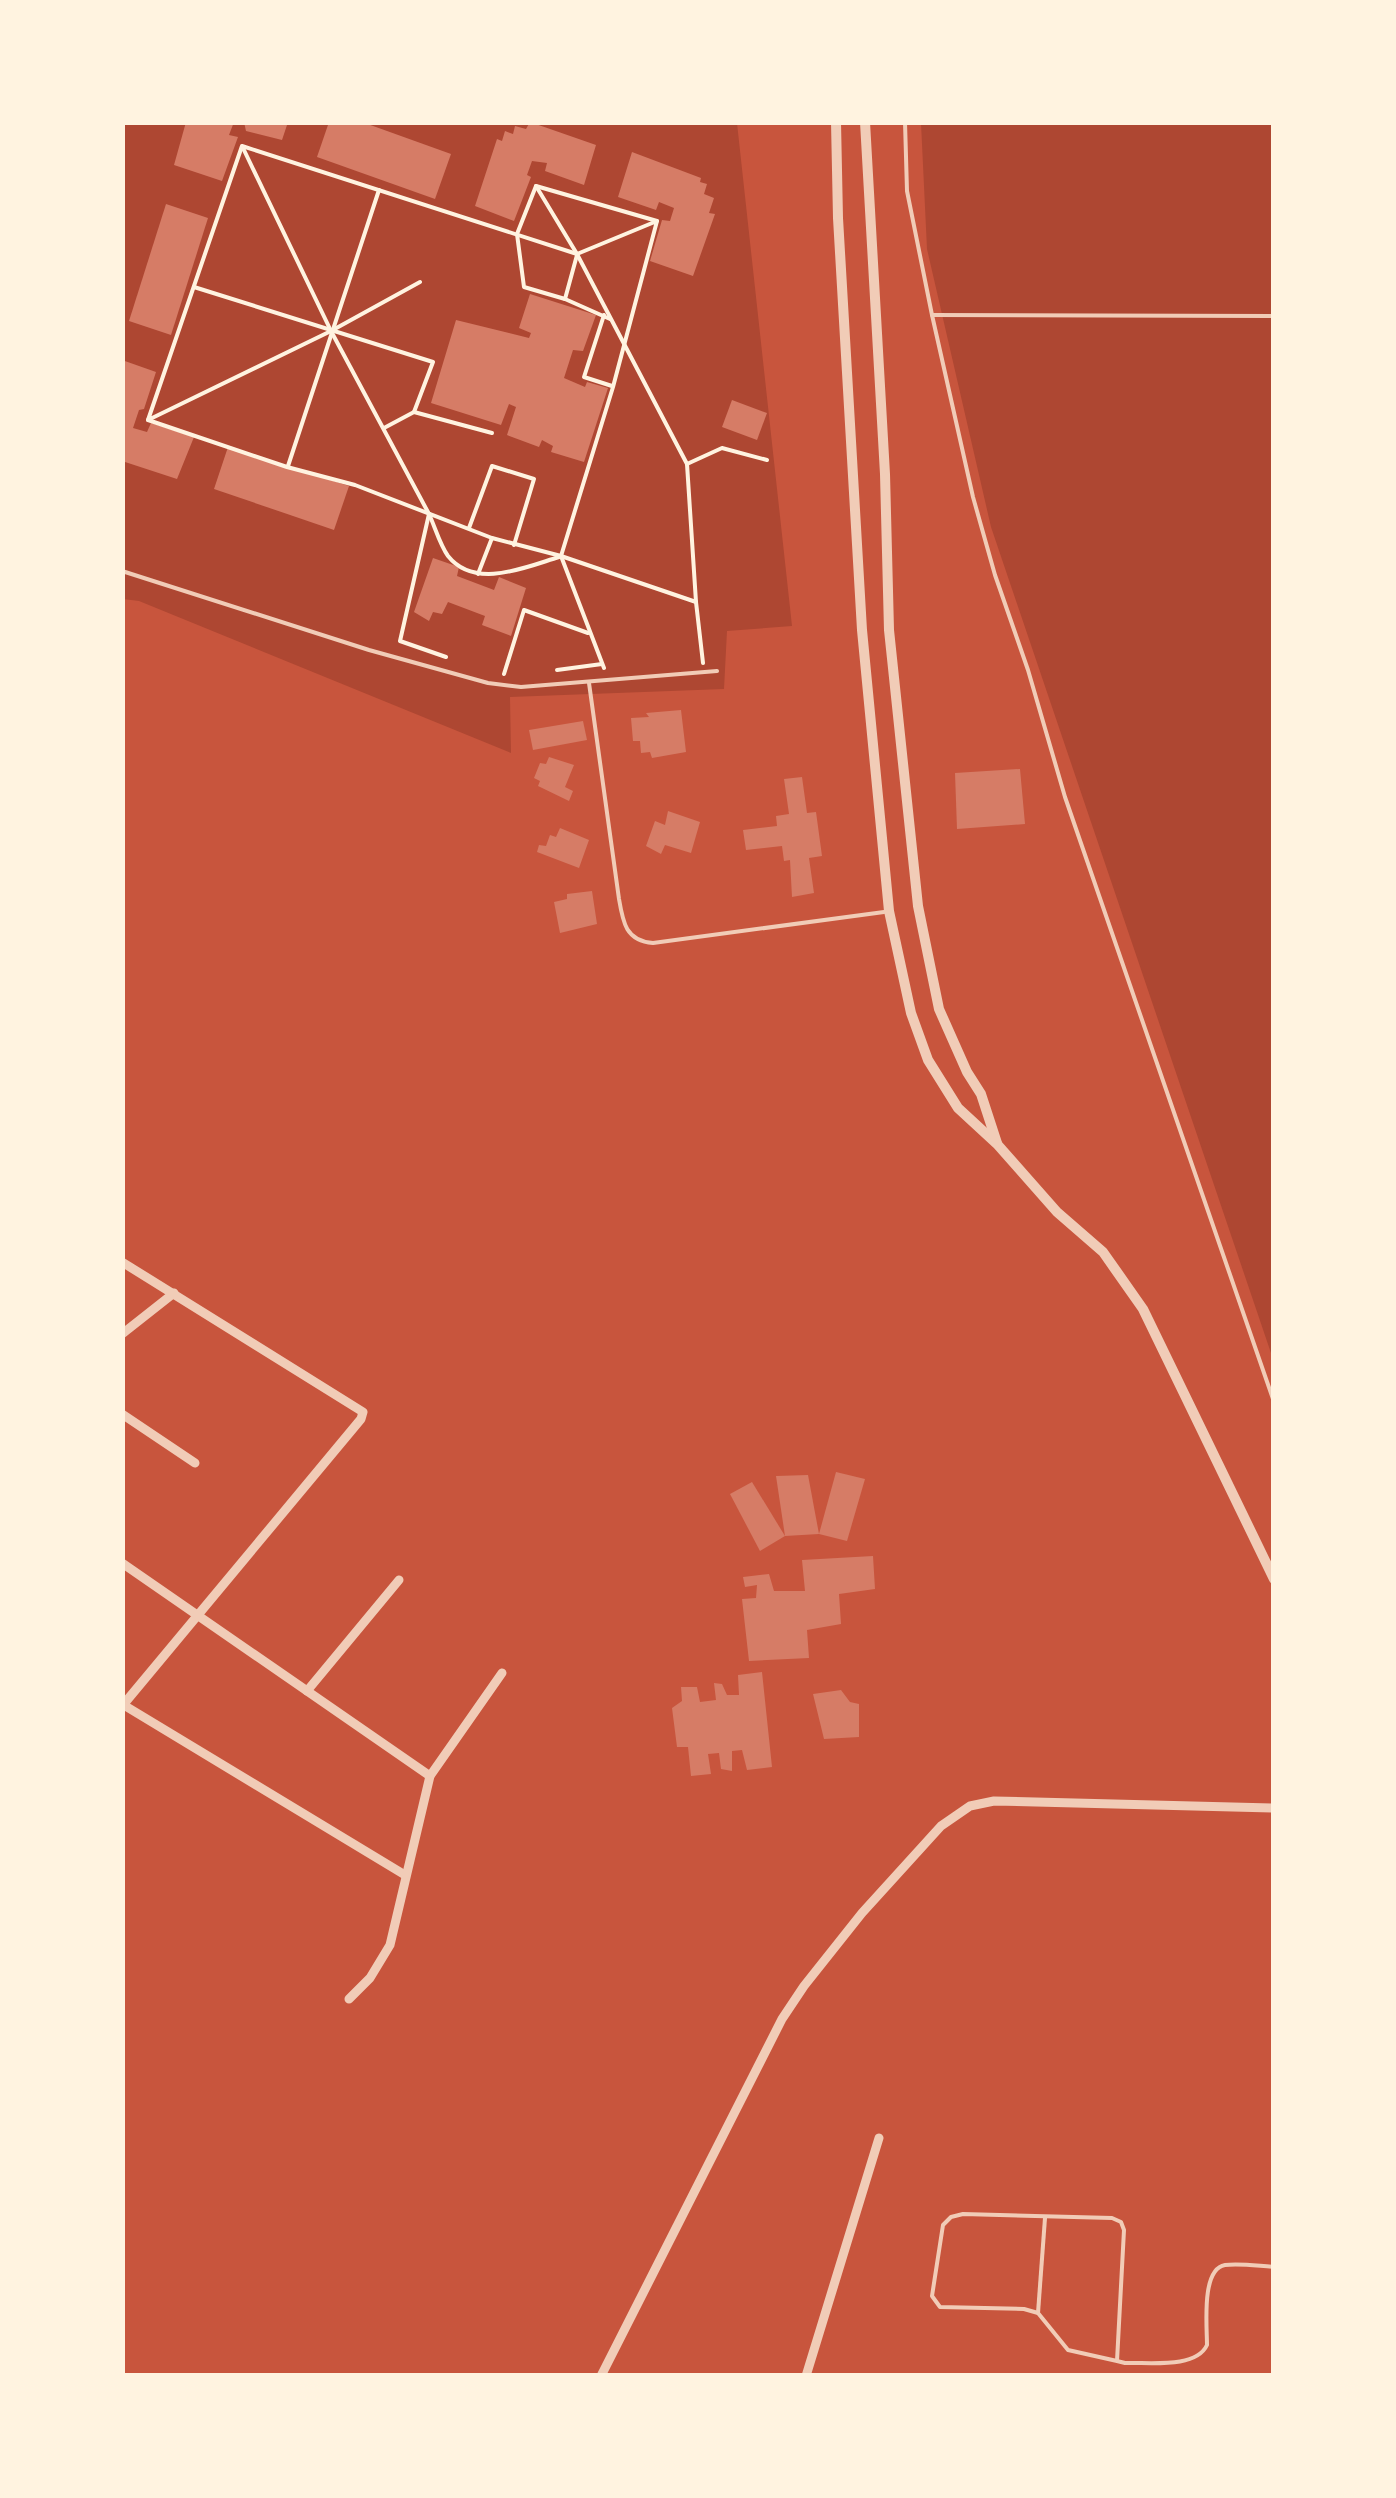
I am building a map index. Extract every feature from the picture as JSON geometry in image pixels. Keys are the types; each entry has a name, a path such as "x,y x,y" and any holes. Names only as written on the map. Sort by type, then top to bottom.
{"street":[{"path":"836,122 862,630 889,912 911,1013 928,1060 958,1108 997,1144 1057,1212 1103,1252 1126,1281 1274,1579"},
{"path":"865,122 889,630 918,906 939,1009 981,1094 997,1144"},
{"path":"122,1262 363,1412 123,1704 406,1875"},
{"path":"122,1334 174,1294"},
{"path":"122,1414 195,1463"},
{"path":"122,1563 430,1776"},
{"path":"307,1690 399,1580"},
{"path":"349,1999 382,1962 390,1945 430,1776 502,1673"},
{"path":"601,2376 782,2018 850,1927 941,1826 970,1806 994,1800 1274,1808"},
{"path":"806,2376 879,2138"}],"lane":[{"path":"904,122 908,191 932,315 973,497 995,575 1066,796 1274,1402"},
{"path":"932,315 1274,316"},
{"path":"122,571 369,650 488,683 512,687 589,684 717,672"},
{"path":"589,684 619,899 627,932 634,939 653,942 889,912"},
{"path":"1117,2362 1124,2230 1121,2222 1112,2218 962,2214 951,2216 943,2225 932,2296 940,2306 1038,2313 1068,2350 1117,2362 1194,2359 1204,2353 1208,2282 1215,2270 1223,2265 1274,2266"},
{"path":"1038,2313 1046,2218"}],"path":[{"path":"242,146 578,254 658,222"},
{"path":"148,420 242,146"},
{"path":"242,146 331,331 449,558 478,574 505,574 561,556"},
{"path":"536,186 658,222"},
{"path":"536,186 516,234 524,287 565,299 612,320"},
{"path":"536,186 578,254 687,464 704,672"},
{"path":"287,467 379,190"},
{"path":"610,682 561,556 658,222"},
{"path":"565,299 578,254"},
{"path":"148,420 331,331 420,282"},
{"path":"194,287 433,362 414,412 384,428"},
{"path":"604,315 584,377 613,387"},
{"path":"414,412 492,433"},
{"path":"148,420 287,467 355,485 492,538 561,556 696,602"},
{"path":"687,464 722,448 767,460"},
{"path":"469,528 492,466 534,479 514,544"},
{"path":"429,514 400,641 452,659"},
{"path":"478,574 492,538"},
{"path":"503,677 524,610 588,633"},
{"path":"542,672 602,664"}],"shaded area":[{"path":"123,123 737,123 792,626 727,631 724,689 510,697 511,753 139,601 123,599"},
{"path":"921,123 1273,123 1273,1359 991,527 927,249"}],"building":[{"path":"186,122 234,122 229,135 238,137 222,181 174,165"},
{"path":"244,122 288,122 282,140 246,131"},
{"path":"329,122 362,122 451,154 435,199 317,157"},
{"path":"530,122 596,145 584,185 545,171 547,163 532,161 527,175 531,177 514,221 475,206 497,139 502,141 505,131 513,134 515,126 526,129"},
{"path":"632,152 701,178 700,182 707,184 704,194 714,198 709,213 715,214 693,276 650,261 662,220 670,221 674,208 659,202 656,210 618,197"},
{"path":"166,204 208,218 171,335 129,321"},
{"path":"530,294 596,315 583,351 573,350 564,378 585,387 587,382 608,388 584,462 551,452 553,446 542,440 539,447 507,435 516,407 509,404 501,425 431,403 456,320 529,338 531,333 519,328"},
{"path":"122,360 156,372 133,428 147,432 151,423 194,437 177,479 122,461"},
{"path":"732,400 767,413 757,440 722,427"},
{"path":"228,447 349,486 334,530 214,489"},
{"path":"433,558 459,567 457,576 494,590 499,577 526,588 511,636 482,625 485,616 448,602 442,614 433,612 429,621 414,612"},
{"path":"681,710 686,752 652,758 650,752 641,753 640,741 633,741 631,718"},
{"path":"583,721 587,740 533,750 529,730"},
{"path":"549,757 574,765 565,787 573,791 569,801 538,786 540,781 534,778 540,763 546,764"},
{"path":"1020,769 1025,824 957,829 955,773"},
{"path":"802,777 807,813 816,812 822,856 809,858 814,893 792,897 790,860 784,861 782,846 746,850 743,830 777,826 776,816 789,814 784,779"},
{"path":"668,811 700,822 691,853 665,845 661,854 646,846 655,821 665,825"},
{"path":"560,828 589,840 579,868 537,852 539,845 546,846 550,835 556,837"},
{"path":"592,891 597,924 560,933 554,902 567,899 567,894"},
{"path":"836,1472 865,1479 847,1541 819,1534"},
{"path":"808,1475 819,1534 785,1536 776,1476"},
{"path":"752,1482 785,1536 760,1551 730,1494"},
{"path":"873,1556 875,1589 839,1594 841,1624 807,1630 809,1658 749,1661 742,1599 756,1598 757,1585 745,1587 743,1577 769,1574 774,1591 805,1591 802,1560"},
{"path":"762,1672 772,1767 747,1770 742,1750 732,1751 732,1771 721,1769 719,1753 708,1754 711,1774 691,1776 688,1747 677,1747 672,1708 682,1701 681,1687 697,1687 700,1702 716,1700 714,1683 722,1684 727,1695 739,1695 738,1675"},
{"path":"841,1690 850,1702 859,1704 859,1737 824,1739 813,1694"}]}
